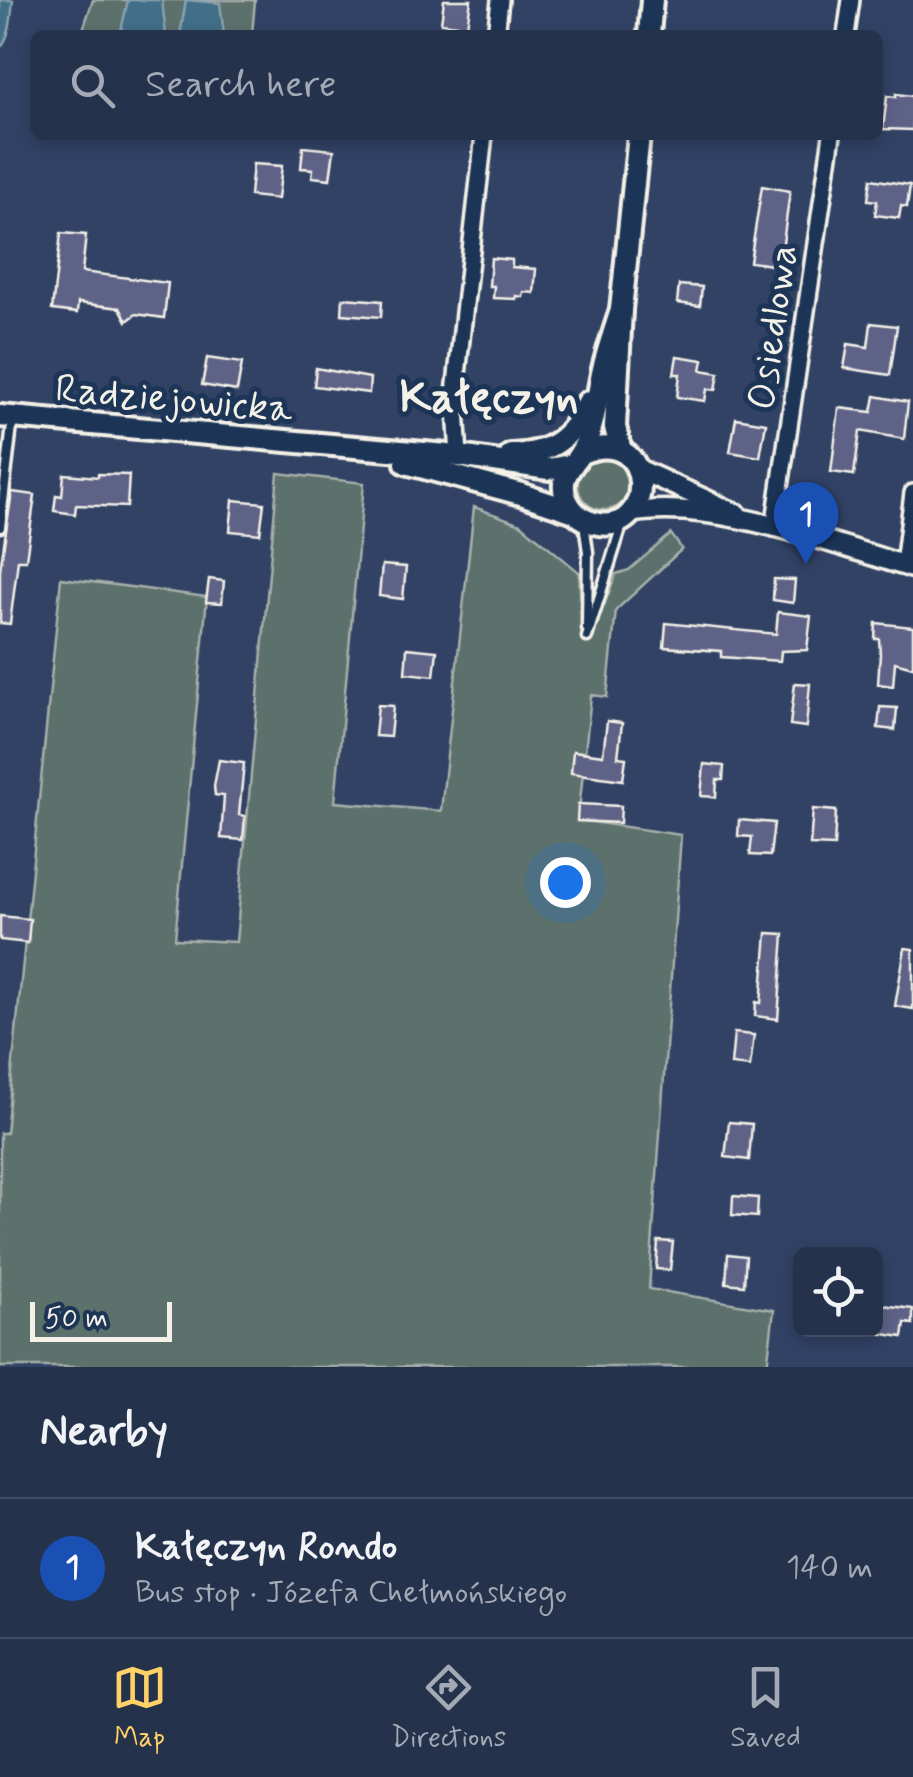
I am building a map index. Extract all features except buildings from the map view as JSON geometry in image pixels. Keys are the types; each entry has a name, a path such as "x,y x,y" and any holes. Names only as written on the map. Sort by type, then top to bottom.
{"main road":[{"path":"649,30 652,0"},
{"path":"621,451 614,427 638,140"},
{"path":"576,459 608,446 621,451 638,469 641,492 628,515 608,524 579,515 564,490 621,310"},
{"path":"460,456 530,454 554,447 580,418 604,364"},
{"name":"Radziejowicka","path":"7,416 460,456 549,469 576,459"},
{"name":"Radziejowicka","path":"341,448 457,475 579,515"}],"street":[{"path":"497,30 500,0"},
{"path":"847,30 852,0"},
{"path":"460,456 455,393 483,140"},
{"name":"Osiedlowa","path":"765,525 831,140"},
{"path":"638,469 765,525"},
{"path":"628,515 654,508 765,525 908,567 913,493"}],"lane":[{"path":"0,527 7,416"},
{"path":"579,515 588,552 587,637 628,515"}],"green space":[{"path":"93,0 255,0 252,30 83,30"},
{"path":"604,458 622,466 630,484 622,502 604,510 586,502 578,484 586,466"},
{"path":"278,473 364,483 335,802 441,811 474,507 521,524 579,572 582,640 591,640 616,574 629,570 671,534 682,549 616,610 607,697 591,695 578,820 681,835 649,1289 774,1310 767,1367 0,1367 0,1133 6,1133 61,578 207,597 175,939 236,942"}],"water":[{"path":"0,0 13,0 8,32 0,48"},
{"path":"128,0 162,0 165,30 121,30"},
{"path":"186,0 220,3 223,30 181,30"}],"place":[{"name":"Kałęczyn Rondo","path":"806,564"}],"district":[{"name":"Kałęczyn","path":"489,395"}]}
